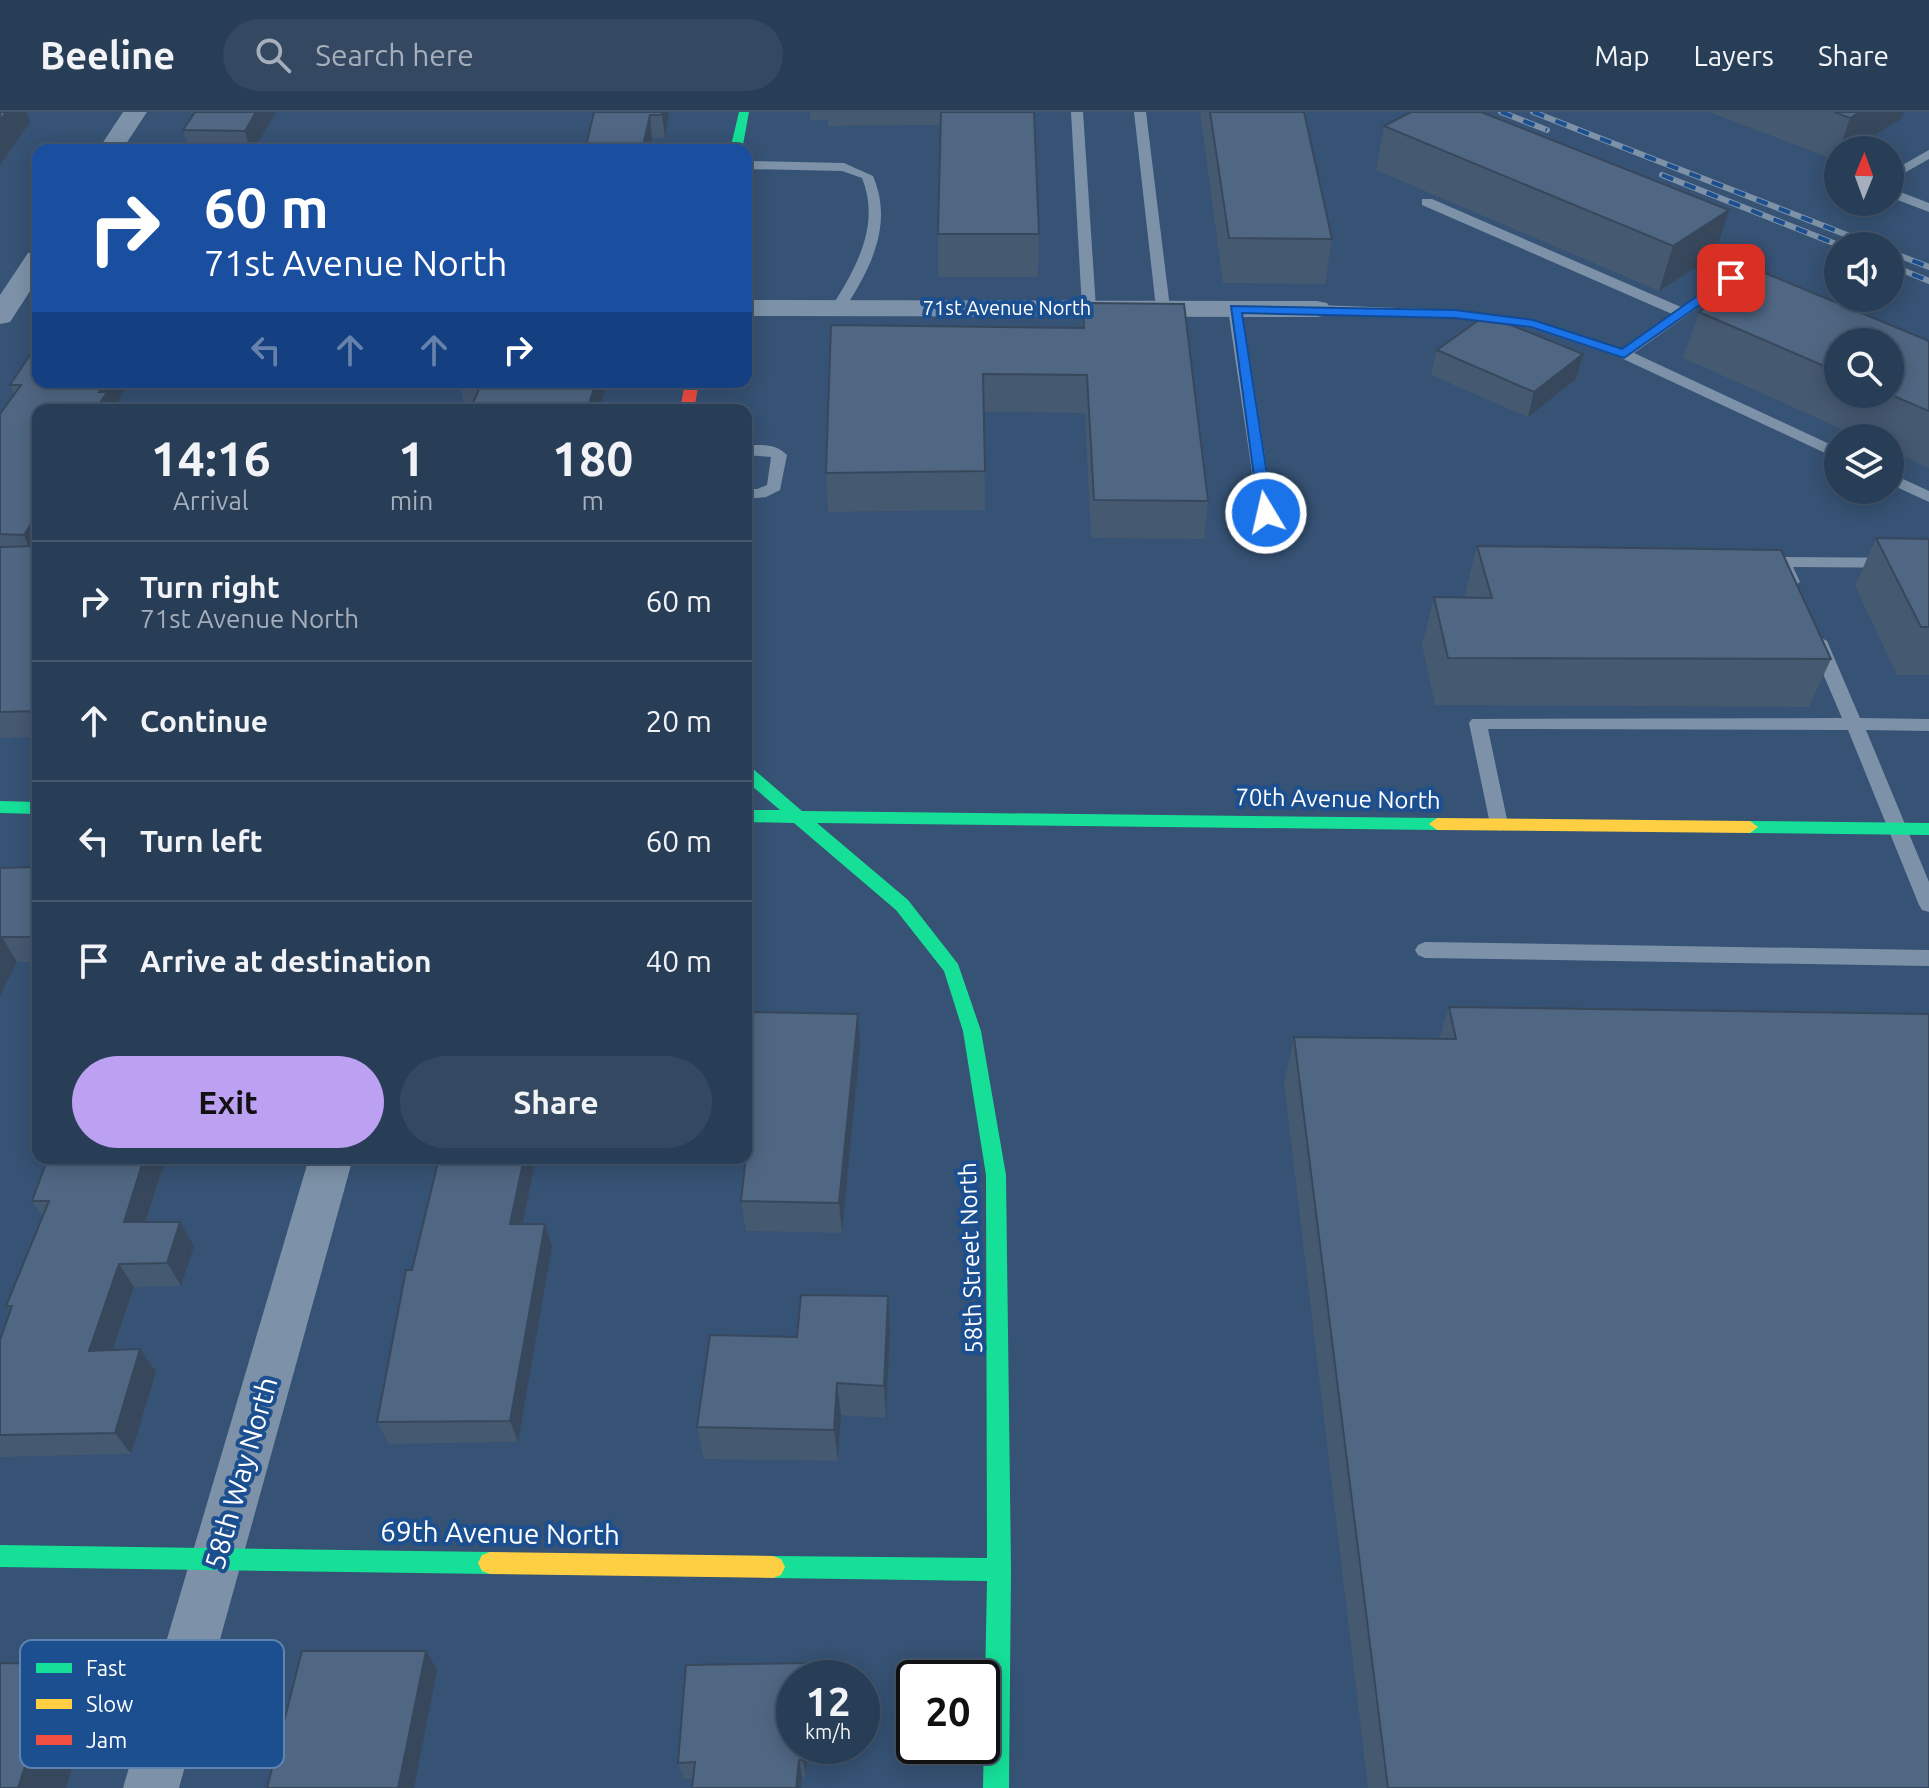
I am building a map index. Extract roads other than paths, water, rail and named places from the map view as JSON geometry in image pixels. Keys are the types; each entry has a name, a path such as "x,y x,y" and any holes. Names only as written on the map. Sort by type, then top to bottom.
{"street":[{"path":"114,144 135,112"},
{"path":"737,144 744,112"},
{"path":"12,304 32,269"},
{"name":"71st Avenue North","path":"752,308 1317,309"},
{"name":"58th Street North","path":"752,777 902,905 952,969 972,1031 996,1175 999,1570 996,1788"},
{"path":"0,807 32,808"},
{"name":"70th Avenue North","path":"752,816 1929,829"},
{"name":"58th Way North","path":"193,1640 329,1164"},
{"name":"69th Avenue North","path":"0,1556 999,1570"},
{"name":"58th Way North","path":"151,1788 157,1768"}],"lane":[{"path":"1077,112 1089,308"},
{"path":"1140,112 1163,308"},
{"path":"1904,169 1929,154"},
{"path":"752,165 844,167 867,176 877,200 874,233 866,259 838,308"},
{"path":"1904,198 1929,208"},
{"path":"1427,202 1682,313"},
{"path":"1624,354 1731,278 1786,301"},
{"path":"1235,309 1266,513"},
{"path":"1317,309 1455,314 1533,324 1624,354 1824,447"},
{"path":"752,450 770,450 779,455 774,487 760,494 752,494"},
{"path":"1904,485 1929,497"},
{"path":"1801,602 1776,562 1929,563"},
{"path":"1813,629 1929,905"},
{"path":"1499,824 1478,723 1929,725"},
{"path":"1425,950 1929,958"}],"railway":[{"path":"1501,112 1547,130"},
{"path":"1533,112 1839,232"},
{"path":"1662,175 1824,239"},
{"path":"1904,257 1929,267"},
{"path":"1904,271 1929,281"}]}
